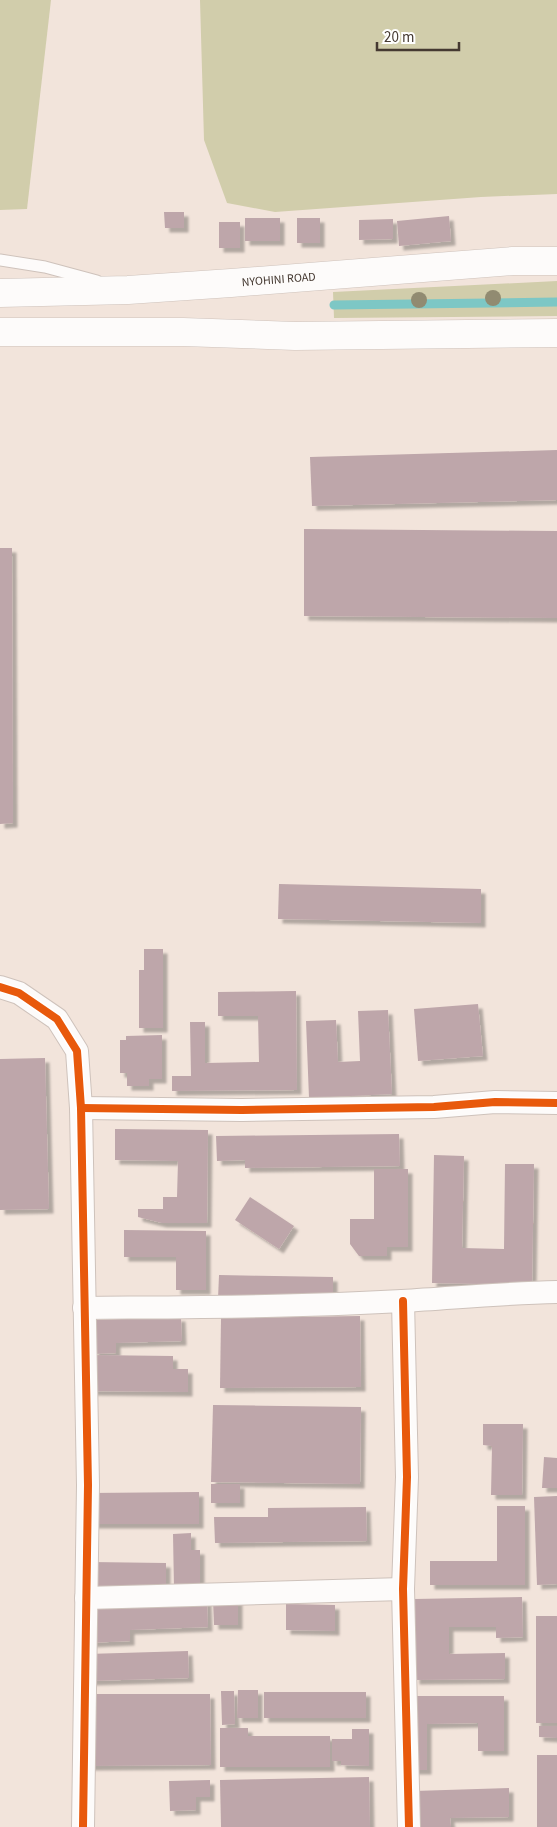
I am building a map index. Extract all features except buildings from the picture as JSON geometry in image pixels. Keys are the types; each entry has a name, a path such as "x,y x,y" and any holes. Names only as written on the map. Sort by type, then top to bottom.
{"main road":[{"name":"NYOHINI ROAD","path":"0,293 128,290 503,262 557,261"},
{"path":"0,332 183,332 295,336 557,333"}],"street":[{"path":"0,987 19,993 57,1019 77,1052 81,1108 88,1485 83,1827"},
{"path":"81,1108 242,1110 434,1108 495,1102 557,1103"},
{"path":"84,1308 229,1307 402,1301 491,1294 557,1292"},
{"path":"402,1301 407,1477 403,1589 409,1827"},
{"path":"86,1598 403,1589"}],"lane":[{"path":"0,260 45,267 128,290"}],"shaded area":[{"path":"0,0 51,0 27,209 0,210"},
{"path":"200,0 557,0 557,194 481,197 275,212 227,203 204,140"},
{"path":"557,281 557,316 334,318 333,292"}],"waterway":[{"path":"334,305 557,302"}],"cycle path":[{"path":"0,987 19,993 57,1019 77,1051 81,1108 88,1485 83,1827"},
{"path":"81,1108 242,1110 434,1107 495,1102 557,1103"},
{"path":"403,1301 407,1477 403,1589 409,1827"}]}
